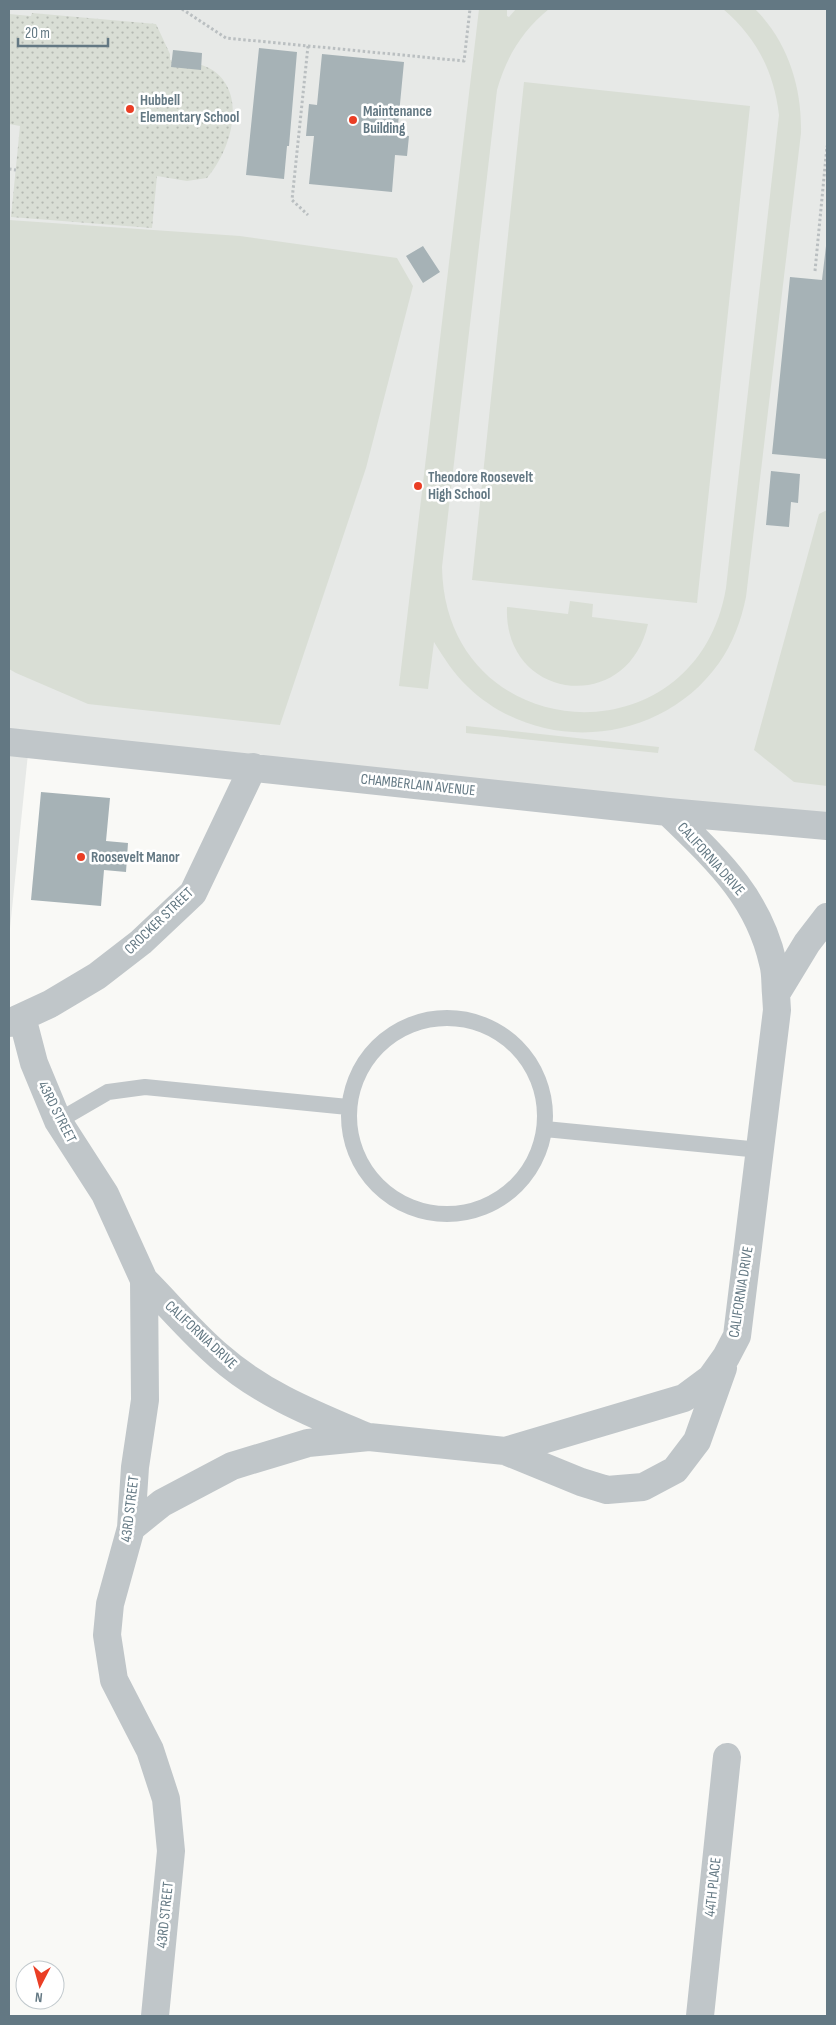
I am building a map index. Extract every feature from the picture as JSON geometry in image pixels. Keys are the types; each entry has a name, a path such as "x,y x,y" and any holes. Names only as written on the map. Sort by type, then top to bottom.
{"street":[{"name":"CHAMBERLAIN AVENUE","path":"9,742 668,812 827,826"},
{"name":"CROCKER STREET","path":"16,1020 50,1004 97,976 141,942 193,893 253,768"},
{"name":"CALIFORNIA DRIVE","path":"131,1528 162,1503 232,1466 308,1444 369,1437 505,1451 684,1398 711,1378 726,1357 737,1336 777,1010 774,964 761,924 741,888 668,812"},
{"path":"776,994 807,943 827,917"},
{"name":"43RD STREET","path":"16,1020 58,1121 105,1194 144,1280 144,1400 135,1467 131,1528 110,1604 107,1635 114,1680 150,1750 166,1799 171,1850 155,2016"},
{"name":"CALIFORNIA DRIVE","path":"144,1280 219,1356 253,1382 290,1404 369,1437"},
{"path":"505,1451 581,1482 608,1490 643,1487 675,1470 697,1442 726,1357"},
{"name":"44TH PLACE","path":"700,2016 727,1757"}],"lane":[{"path":"436,1018 468,1019 497,1031 522,1052 540,1080 546,1113 545,1129 542,1146 527,1175 494,1203 465,1213 434,1214 406,1205 381,1190 362,1167 351,1140 348,1107 354,1083 367,1057 381,1042 406,1026 428,1020 436,1018"},
{"path":"58,1121 108,1092 145,1087 348,1107"},
{"path":"545,1129 760,1150"}],"path":[{"path":"182,9 226,38 464,61 470,9"},
{"path":"308,46 292,200 308,215"},
{"path":"815,271 827,146"},
{"path":"9,169 16,170"}],"shaded area":[{"name":"Theodore Roosevelt High School","path":"9,9 827,9 827,826 29,744 9,938"},
{"path":"479,9 507,9 507,16 509,17 516,9 549,9 523,35 505,66 497,90 442,567 454,627 483,672 525,700 574,712 624,707 669,685 705,645 726,588 779,115 773,84 761,56 745,31 723,9 755,9 766,22 776,36 791,66 799,99 801,133 746,597 742,615 732,640 719,663 695,690 665,711 633,725 599,732 564,731 529,724 497,709 463,682 449,666 434,642 428,689 399,686"},
{"name":"Hubbell Elementary School","path":"32,13 156,24 170,54 170,60 204,66 214,71 224,82 230,95 233,109 232,124 223,154 207,178 187,181 157,176 152,228 11,217 20,126 9,124 9,14 31,16"},
{"path":"524,82 750,106 697,603 472,580"},
{"path":"9,220 240,236 397,258 413,286 366,468 280,725 88,704 9,669"},
{"path":"827,510 827,786 794,782 754,750 819,514"},
{"path":"570,601 593,604 592,617 648,624 636,654 617,674 593,684 568,685 544,678 524,662 511,638 507,607 568,614"},
{"path":"466,726 659,747 658,753 466,733"}],"building":[{"path":"259,48 297,52 289,146 287,146 284,179 246,175"},
{"path":"173,50 202,53 201,70 171,67"},
{"name":"Maintenance Building","path":"322,54 404,62 397,135 409,136 407,156 395,155 392,192 309,184 314,136 306,136 309,104 317,105"},
{"path":"423,246 440,272 423,283 406,256"},
{"path":"826,246 827,459 772,454 790,277 822,280"},
{"path":"771,471 800,474 798,503 791,502 789,527 766,525"},
{"name":"Roosevelt Manor","path":"41,792 110,798 106,841 128,843 126,872 104,870 101,906 31,900"}],"place":[{"name":"Hubbell Elementary School","path":"130,109"},
{"name":"Maintenance Building","path":"353,120"},
{"name":"Theodore Roosevelt High School","path":"418,486"},
{"name":"Roosevelt Manor","path":"81,857"}]}
